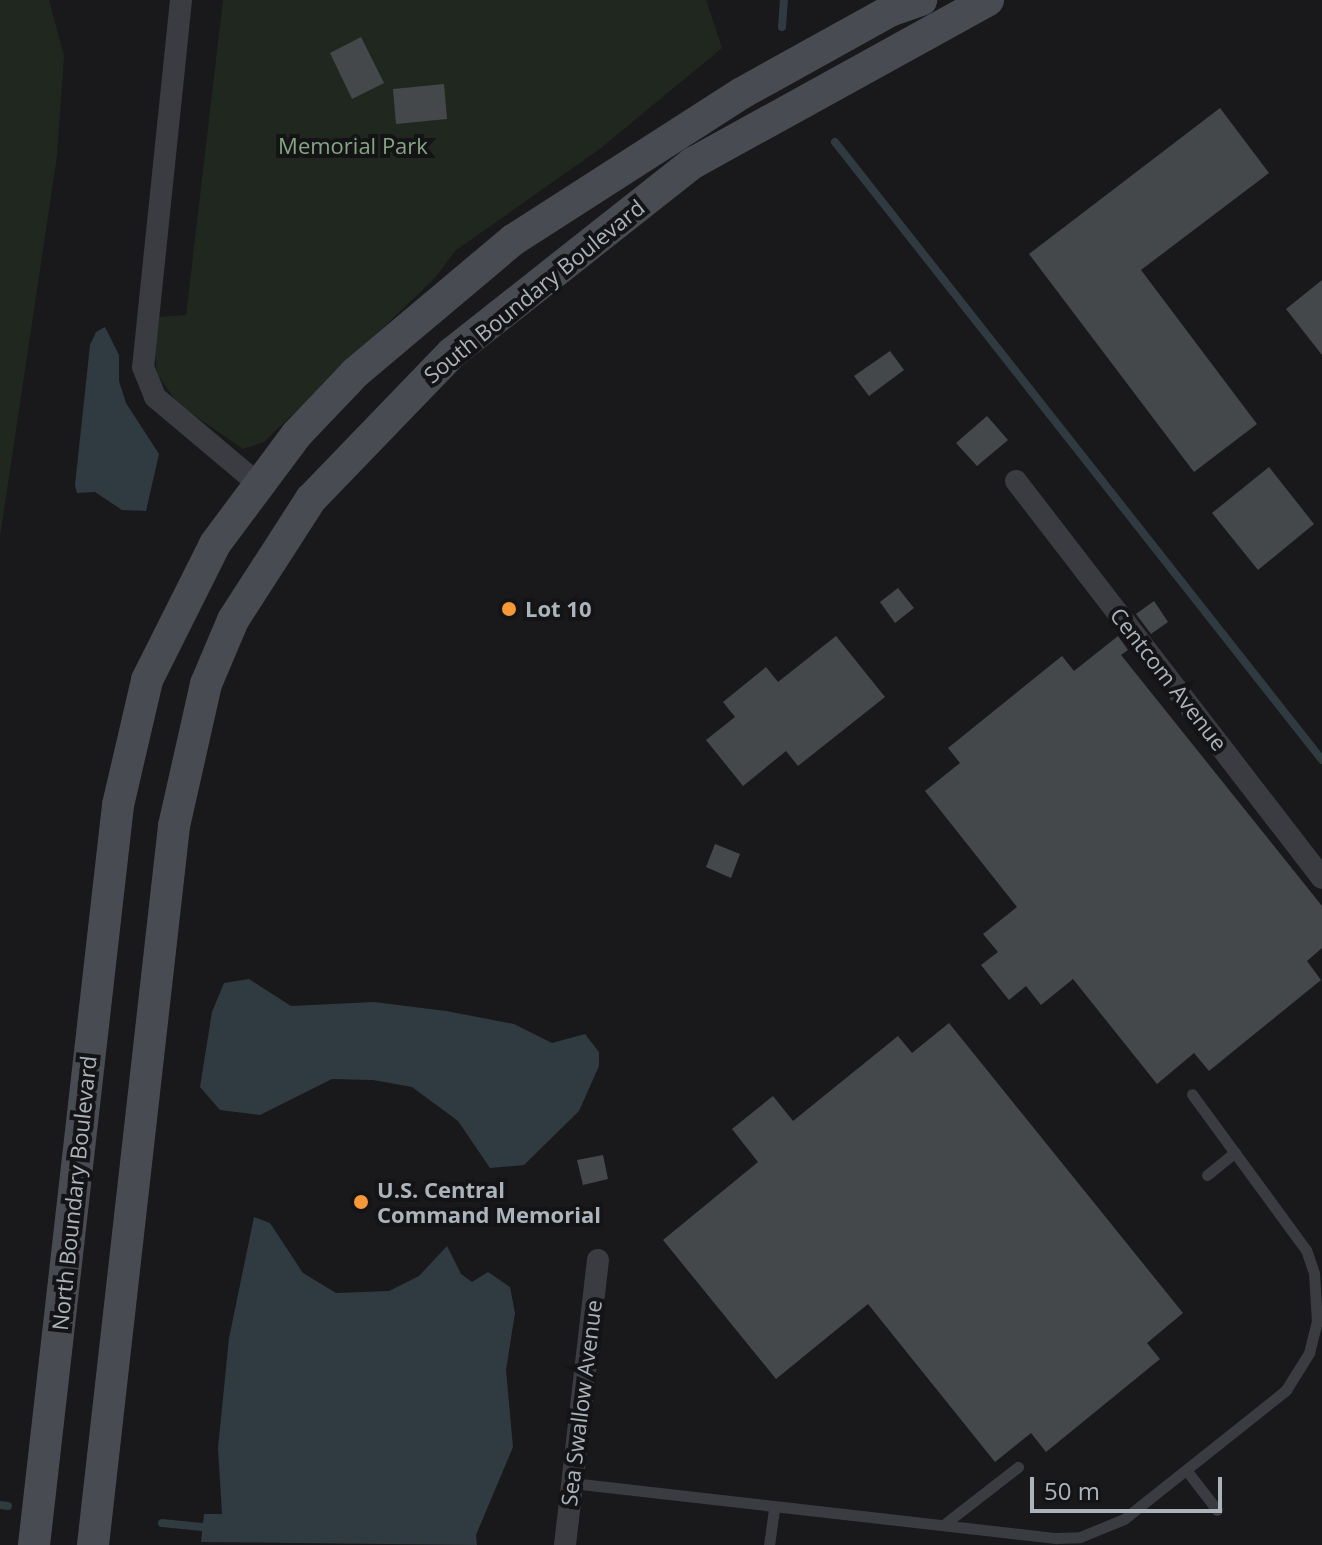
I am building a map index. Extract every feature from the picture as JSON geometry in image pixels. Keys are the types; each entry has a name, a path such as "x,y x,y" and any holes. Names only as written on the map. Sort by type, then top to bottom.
{"main road":[{"name":"South Boundary Boulevard","path":"112,841 147,680 192,584 257,483 355,373 513,240 742,93 892,10 921,0"},
{"name":"South Boundary Boulevard","path":"93,1545 165,894 186,762 206,684 233,620 303,510 364,439 452,353 693,163 988,0"},
{"name":"North Boundary Boulevard","path":"34,1545 112,841"}],"street":[{"path":"181,0 143,367 155,397 257,483"},
{"name":"Centcom Avenue","path":"1016,481 1322,878"},
{"name":"Sea Swallow Avenue","path":"565,1545 598,1260"}],"lane":[{"path":"572,1483 774,1509 947,1522 974,1530 1080,1537 1124,1519 1286,1390 1309,1353 1317,1322 1314,1273 1306,1250 1192,1094"},
{"path":"1207,1175 1235,1152"},
{"path":"947,1522 1018,1467"},
{"path":"1187,1471 1217,1510"},
{"path":"769,1545 774,1509"}],"green space":[{"path":"0,0 49,0 64,56 57,156 0,537"},
{"name":"Memorial Park","path":"223,0 706,0 722,48 601,148 455,251 435,278 264,442 243,449 178,404 157,374 155,354 158,317 186,315"}],"shaded area":[{"path":"105,327 119,355 119,381 126,403 159,454 146,511 122,510 95,492 77,493 75,485 90,345 96,332"},
{"path":"249,979 291,1006 374,1002 446,1011 514,1024 552,1043 585,1034 599,1052 599,1066 579,1111 524,1165 490,1168 458,1121 412,1087 373,1080 332,1079 260,1115 220,1110 200,1087 212,1012 224,983"},
{"path":"254,1217 270,1223 303,1273 336,1293 389,1291 419,1276 447,1246 461,1274 472,1282 488,1272 510,1287 515,1313 506,1370 513,1447 476,1535 477,1545 201,1542 204,1514 222,1514 218,1448 229,1338"}],"building":[{"path":"361,37 384,83 352,99 330,53"},
{"path":"444,84 447,119 396,124 393,89"},
{"path":"1220,108 1269,173 1141,270 1257,424 1194,472 1029,254"},
{"path":"1322,280 1322,355 1286,309"},
{"path":"890,351 904,370 869,396 854,376"},
{"path":"987,416 1008,440 977,466 956,443"},
{"path":"1269,467 1314,524 1258,570 1212,513"},
{"path":"898,588 914,608 895,623 880,602"},
{"path":"1154,601 1168,622 1151,634 1136,614"},
{"path":"836,636 885,697 798,766 786,751 743,786 706,740 735,717 723,702 766,667 778,682"},
{"path":"1118,636 1128,650 1121,655 1322,906 1322,948 1307,961 1321,980 1209,1071 1194,1053 1157,1084 1073,979 1041,1005 1026,986 1009,1000 981,965 998,952 983,934 1017,907 925,791 960,763 948,748 1062,656 1074,671"},
{"path":"715,844 740,854 731,878 706,867"},
{"path":"949,1023 1183,1313 1147,1343 1160,1359 1046,1452 1031,1433 995,1462 868,1304 776,1379 663,1240 758,1162 732,1129 773,1096 793,1121 898,1036 912,1053"},
{"path":"603,1155 608,1179 583,1185 577,1160"}],"waterway":[{"path":"782,27 784,0"},
{"path":"835,142 1322,760"},
{"path":"0,1505 8,1506"},
{"path":"162,1523 202,1527"}],"place":[{"name":"Lot 10","path":"509,609"},
{"name":"U.S. Central Command Memorial","path":"361,1202"}]}
